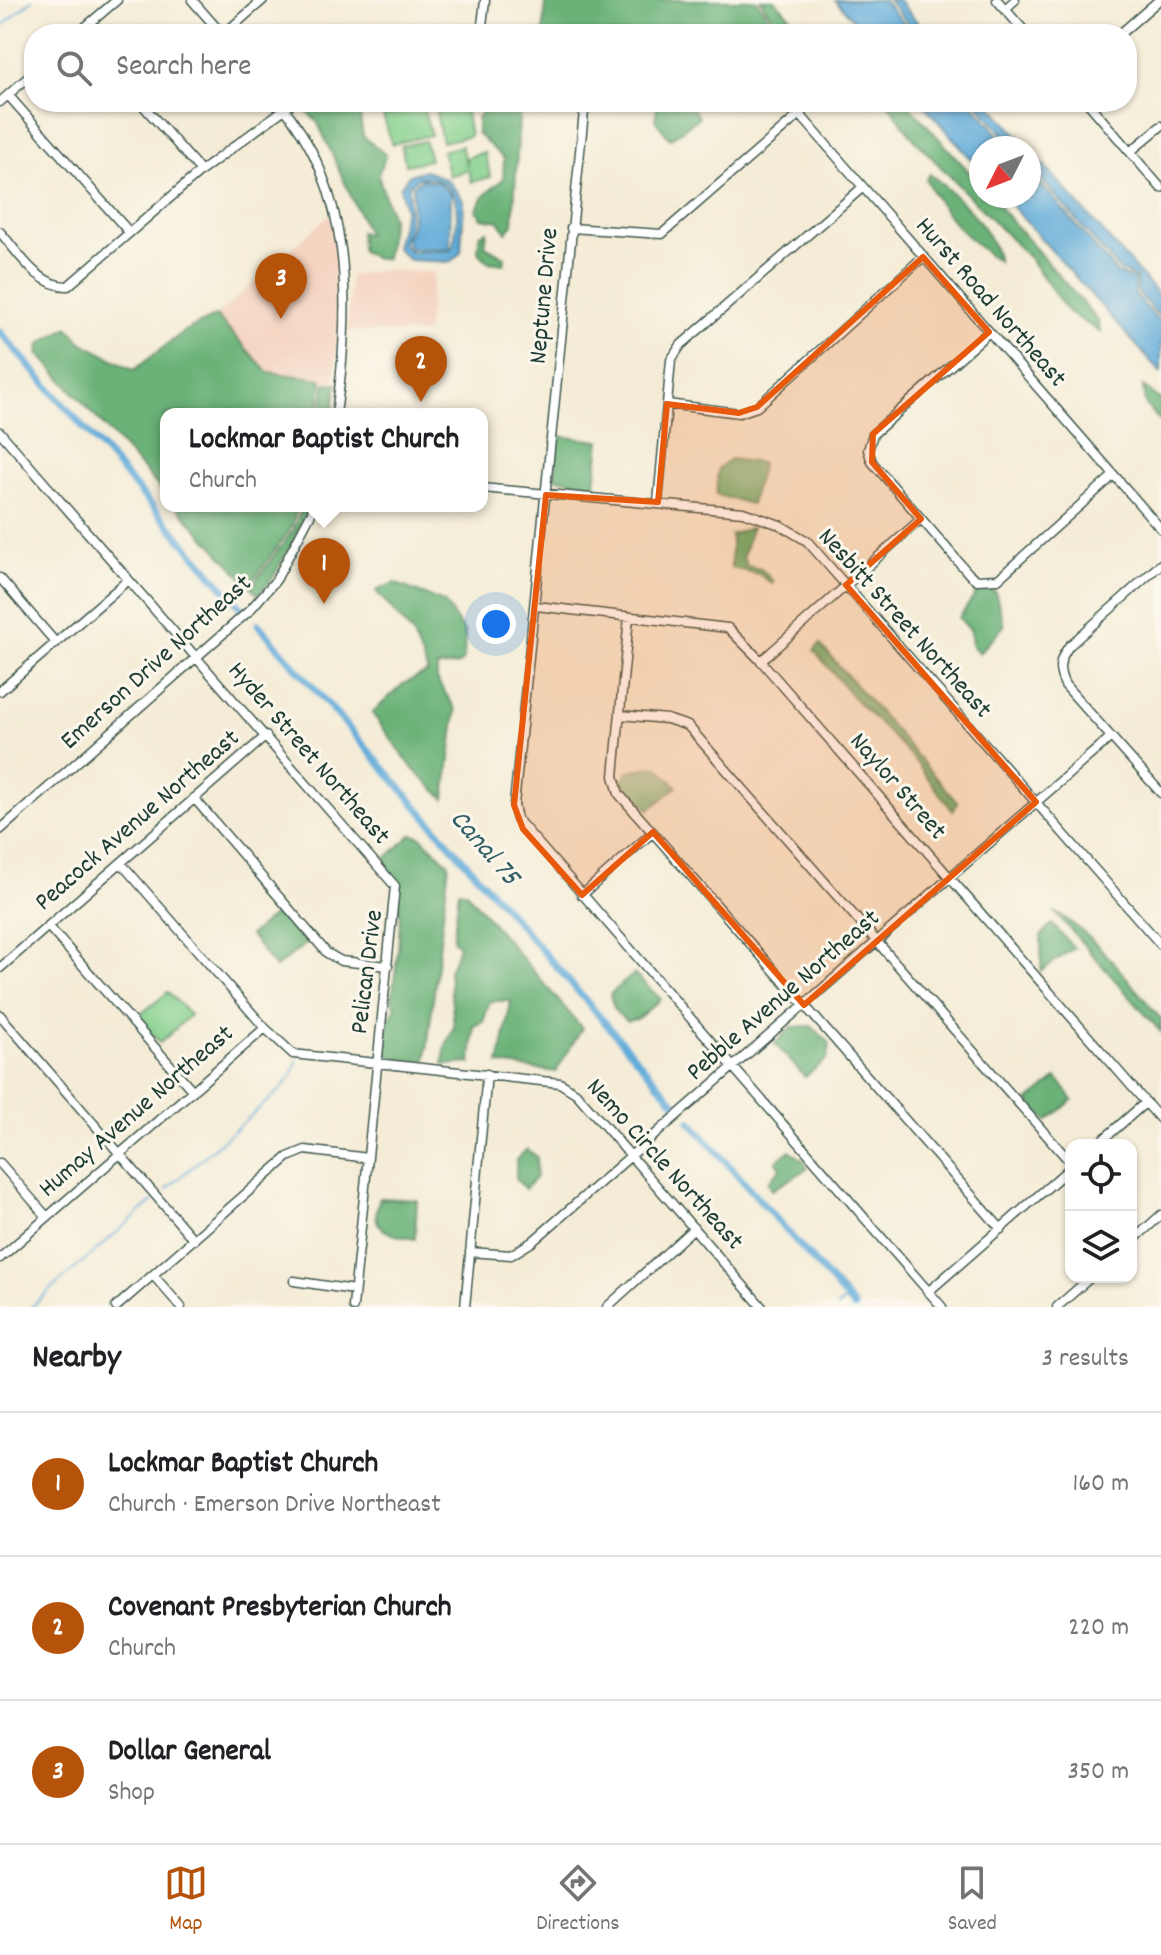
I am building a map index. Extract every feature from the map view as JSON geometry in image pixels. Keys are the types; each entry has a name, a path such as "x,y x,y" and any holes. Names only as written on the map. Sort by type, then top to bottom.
{"street":[{"path":"89,24 117,0"},
{"path":"192,0 214,24"},
{"path":"235,24 263,0"},
{"path":"482,24 485,0"},
{"path":"997,0 1018,24"},
{"path":"1005,9 1015,0"},
{"path":"1131,24 1159,0"},
{"path":"0,102 24,81"},
{"path":"8,95 129,232"},
{"path":"149,112 201,171"},
{"path":"0,232 40,277 57,287 68,286 201,171 275,112"},
{"path":"286,112 320,172 335,209 343,249 346,286 336,408"},
{"name":"Neptune Drive","path":"582,895 517,819 514,805 584,112"},
{"path":"1096,112 1161,188"},
{"path":"571,228 662,234 800,114"},
{"name":"Hurst Road Northeast","path":"800,114 1161,529"},
{"path":"1130,152 1161,126"},
{"path":"658,502 671,360 681,345 863,187"},
{"path":"667,404 739,413 757,407 923,257"},
{"path":"989,332 873,434 868,450 872,462 969,574 989,582 998,579 1114,475"},
{"name":"Hyder Street Northeast","path":"0,432 395,886"},
{"name":"Nesbitt Street Northeast","path":"488,489 743,512 780,525 807,541 1161,945"},
{"name":"Emerson Drive Northeast","path":"0,830 250,610 276,580 312,512"},
{"path":"761,661 921,519"},
{"path":"1161,564 1069,646 1060,660 1060,674 1065,685 1161,793"},
{"path":"0,578 56,643"},
{"path":"0,691 128,580"},
{"name":"Naylor Street","path":"536,606 728,628 761,661 1161,1120"},
{"path":"629,617 614,776 619,794 1001,1229"},
{"path":"620,715 667,719 688,726 1065,1158"},
{"name":"Peacock Avenue Northeast","path":"0,968 266,736"},
{"name":"Pebble Avenue Northeast","path":"470,1252 511,1255 524,1248 1111,737"},
{"path":"194,798 327,953 341,961 388,966"},
{"path":"653,832 582,895 942,1307"},
{"name":"Nemo Circle Northeast","path":"121,863 283,1049 293,1054 560,1083 576,1093 694,1228 756,1305"},
{"name":"Pelican Drive","path":"353,1307 395,886"},
{"path":"48,926 193,1091"},
{"path":"0,1015 194,1240"},
{"name":"Humay Avenue Northeast","path":"0,1258 265,1028"},
{"path":"465,1307 487,1074"},
{"path":"1104,1139 1146,1102"},
{"path":"116,1307 288,1157 305,1150 368,1158"},
{"path":"0,1163 47,1217"},
{"path":"928,1292 1065,1170"},
{"path":"1137,1237 1161,1215"},
{"path":"607,1307 694,1228"},
{"path":"153,1275 181,1307"},
{"path":"294,1281 354,1290"},
{"path":"1057,1307 1084,1283"}],"highlighted area":[{"path":"923,257 989,332 873,434 872,462 921,519 846,585 1036,802 804,1005 653,832 582,895 523,829 514,805 546,495 658,502 667,404 739,413 757,407"}],"shaded area":[{"path":"330,214 341,281 334,382 268,372 216,316"},
{"path":"385,270 434,272 426,334 348,331 350,276"}],"green space":[{"path":"546,0 756,0 773,24 544,24"},
{"path":"760,0 775,0 795,22 776,24"},
{"path":"307,112 361,112 363,136 386,155 378,175 392,218 386,258 376,259 361,251 360,232 368,234 318,123"},
{"path":"424,112 431,135 392,144 383,116"},
{"path":"436,112 466,112 470,136 442,142"},
{"path":"482,112 519,112 513,224 506,232 499,221 482,218 476,210 485,195 503,179 504,159 477,133 477,118"},
{"path":"656,112 695,112 699,117 670,139 655,120"},
{"path":"894,112 915,112 969,172 969,196 913,138"},
{"path":"425,141 430,160 406,165 401,146"},
{"path":"461,146 467,166 466,158 484,152 491,177 472,182 468,170 449,176 442,151"},
{"path":"930,174 962,202 980,224 998,261 966,235 947,214 926,179"},
{"path":"981,208 1000,208 1098,321 1100,332 1068,312 1030,259"},
{"path":"487,231 485,246 505,257 504,264 488,262 478,252 480,234"},
{"path":"216,316 268,372 322,379 320,408 160,408 160,488 38,353 40,344 68,327 81,342 134,370 186,330"},
{"path":"325,383 337,384 333,408 323,408"},
{"path":"1143,386 1161,400 1161,422 1145,404"},
{"path":"559,436 600,441 595,485 555,478"},
{"path":"731,459 762,463 751,504 716,495 718,468"},
{"path":"182,512 296,512 291,528 249,585"},
{"path":"300,512 308,512 273,578 258,595 251,587 294,529"},
{"path":"752,527 743,556 747,566 761,569 774,582 772,584 759,574 731,568 731,535"},
{"path":"394,583 444,602 465,633 464,659 458,665 437,667 437,680 456,710 445,799 414,770 372,713 403,684 428,672 412,633 376,591"},
{"path":"980,588 995,591 1004,626 979,653 972,646 971,631 959,618"},
{"path":"820,644 958,803 953,811 911,756 853,697 814,650"},
{"path":"657,766 677,787 649,810 622,781 628,771"},
{"path":"412,834 420,836 449,864 426,1060 410,1061 399,1060 386,1053 387,1024 396,1007 392,1000 400,928 397,892 384,860"},
{"path":"459,890 466,892 582,1028 556,1072 499,1064 511,1001 490,1001 483,1022 474,1026 471,1063 443,1065 445,1048 454,1026 449,971 459,946 453,940"},
{"path":"1054,911 1084,933 1111,960 1161,1019 1161,1032"},
{"path":"278,912 307,943 275,968 250,935"},
{"path":"1052,924 1074,948 1041,971 1041,936"},
{"path":"634,974 661,999 637,1019 626,1021 614,1010 610,994"},
{"path":"168,992 190,1015 160,1043 137,1017"},
{"path":"811,1026 830,1043 827,1059 805,1077 775,1044 791,1027"},
{"path":"1057,1078 1073,1100 1047,1121 1028,1101"},
{"path":"527,1149 537,1157 536,1177 525,1189 516,1179 516,1160"},
{"path":"790,1150 804,1161 807,1169 772,1190 768,1182 781,1168 776,1161"},
{"path":"380,1198 417,1200 415,1239 383,1229 376,1217"}],"water":[{"path":"835,0 883,0 904,24 857,24"},
{"path":"888,0 898,0 919,24 908,24"},
{"path":"930,112 979,112 1000,136 969,136 969,156"},
{"path":"984,112 997,112 1018,136 1005,136"},
{"path":"1041,162 1161,298 1161,318 1138,293 1136,277 1120,271 1041,179"},
{"path":"425,170 448,180 464,201 461,252 451,262 409,260 396,248 405,209 400,187 409,175","holes":["420,177 445,184 456,202 457,225 452,250 410,252 403,242 409,224 409,185"]},
{"path":"422,179 439,183 451,194 450,248 411,249 406,240 412,224 413,186"},
{"path":"1041,184 1118,274 1134,279 1135,295 1161,323 1161,373 1014,208 1041,208"}],"waterway":[{"path":"0,28 32,0"},
{"name":"Canal 75","path":"0,332 241,608"},
{"name":"Canal 75","path":"258,624 675,1103"},
{"path":"167,1189 279,1091 291,1077 297,1061"},
{"name":"Canal 75","path":"690,1121 854,1307"},
{"path":"31,1307 153,1201"},
{"path":"837,1307 846,1299"}],"place":[{"name":"Dollar General","path":"281,319"},
{"name":"Covenant Presbyterian Church","path":"421,402"},
{"name":"Lockmar Baptist Church","path":"324,604"}]}
